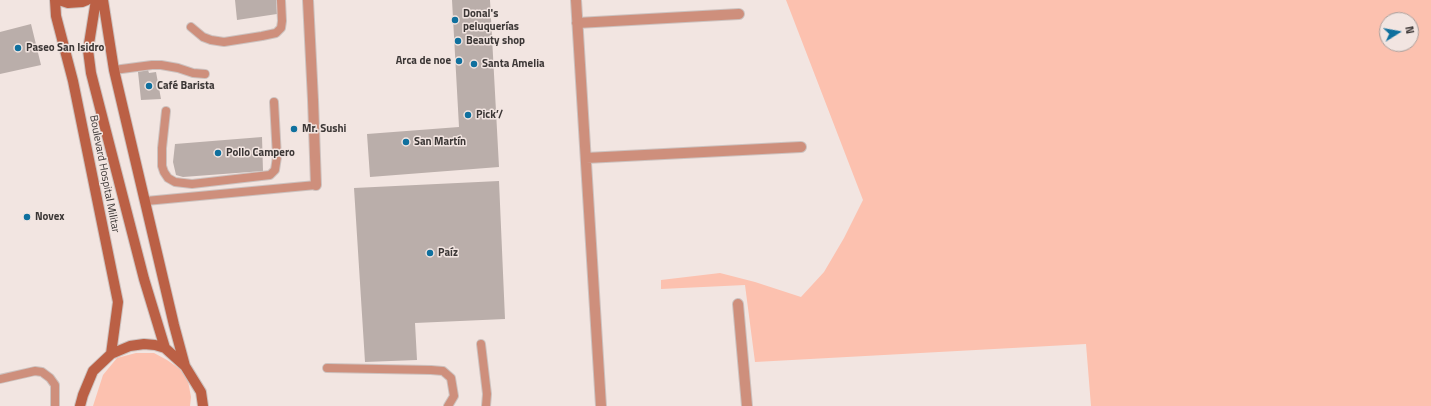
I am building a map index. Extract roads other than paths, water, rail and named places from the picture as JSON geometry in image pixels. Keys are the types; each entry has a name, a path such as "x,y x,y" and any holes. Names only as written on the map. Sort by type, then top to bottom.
{"main road":[{"name":"Boulevard Hospital Militar","path":"55,0 58,22 73,82 118,302 111,354"},
{"path":"59,0 68,3 87,0"},
{"name":"Boulevard Hospital Militar","path":"96,0 88,50 90,73 146,286 165,348"},
{"path":"103,0 114,70 185,366"},
{"path":"80,406 93,371 111,354 130,346 144,344 165,348 185,366 201,392 203,406"}],"street":[{"path":"308,0 314,100 316,185"},
{"path":"576,0 601,406"},
{"path":"577,23 739,14"},
{"path":"586,158 801,147"},
{"path":"738,304 747,406"}],"lane":[{"path":"191,27 203,37 224,42 276,33 281,28 281,0"},
{"path":"114,70 162,65 178,68 192,73 205,74"},
{"path":"166,111 162,148 162,166 164,172 168,178 175,182 192,184 270,175 275,170 277,157 274,102"},
{"path":"146,201 316,185"},
{"path":"480,344 487,394 486,406"},
{"path":"327,368 444,371 451,378 454,396 448,406"},
{"path":"0,378 35,371 42,372 50,378 55,385 55,406"}],"place":[{"name":"Donal's peluquerías","path":"455,20"},
{"name":"Beauty shop","path":"458,41"},
{"name":"Paseo San Isidro","path":"18,48"},
{"name":"Arca de noe","path":"459,61"},
{"name":"Santa Amelia","path":"474,64"},
{"name":"Café Barista","path":"149,86"},
{"name":"Pick’/","path":"468,115"},
{"name":"Mr. Sushi","path":"294,129"},
{"name":"San Martín","path":"406,142"},
{"name":"Pollo Campero","path":"218,153"},
{"name":"Novex","path":"27,217"},
{"name":"Paíz","path":"430,253"}]}
